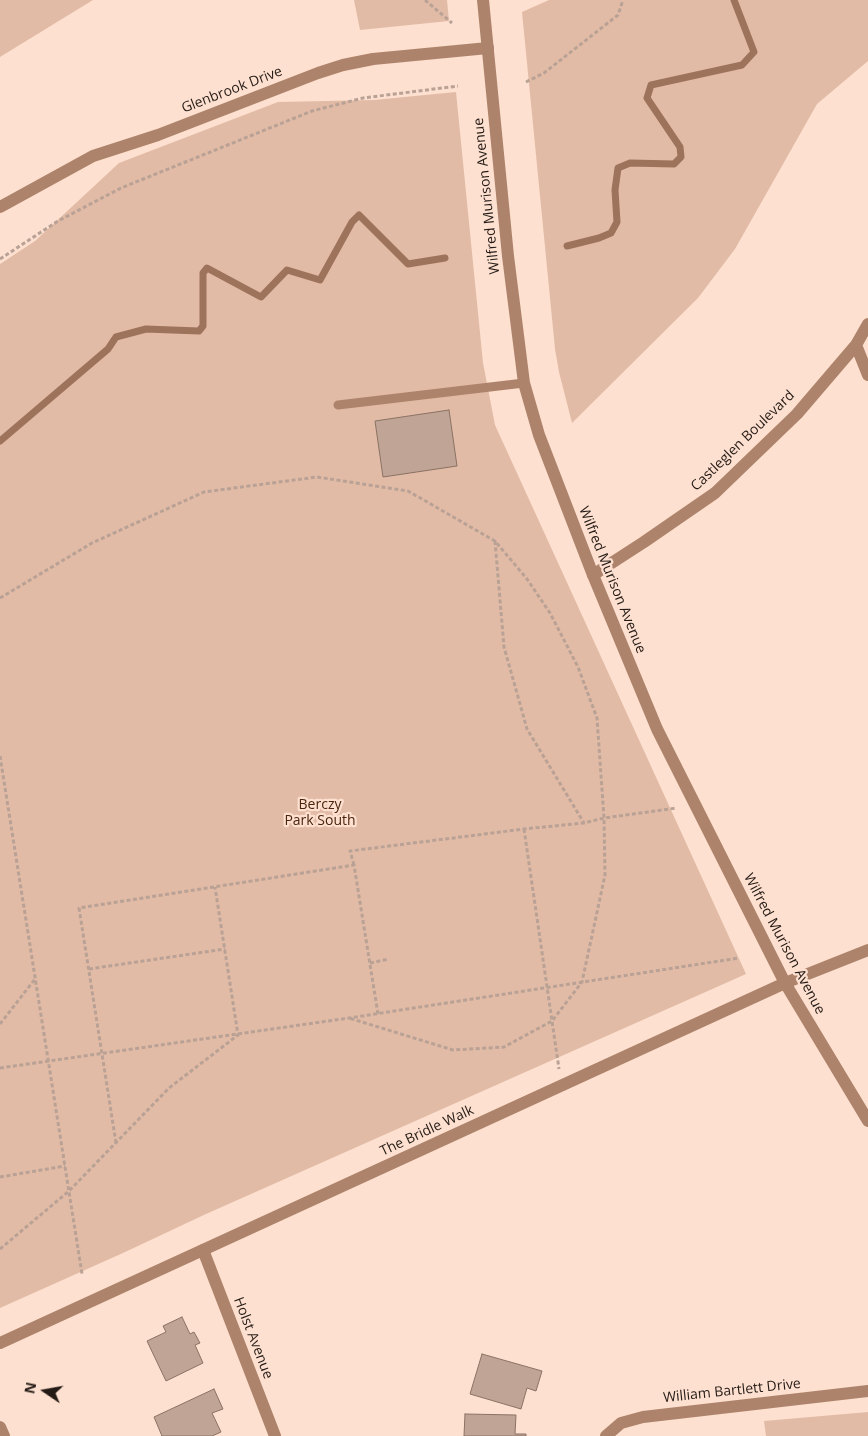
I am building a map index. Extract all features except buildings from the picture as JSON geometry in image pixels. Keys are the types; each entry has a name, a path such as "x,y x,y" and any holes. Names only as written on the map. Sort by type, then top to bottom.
{"street":[{"name":"Wilfred Murison Avenue","path":"483,0 508,256 524,383 550,467 657,729 785,983 868,1121"},
{"name":"Glenbrook Drive","path":"0,207 93,156 158,135 318,73 343,65 373,59 488,48"},
{"name":"Castleglen Boulevard","path":"593,575 716,493 797,414 856,345 868,324"},
{"path":"856,345 868,375"},
{"name":"The Bridle Walk","path":"0,1343 785,983 868,950"},
{"name":"Holst Avenue","path":"203,1250 275,1436"},
{"name":"William Bartlett Drive","path":"606,1436 621,1423 643,1416 868,1391"},
{"path":"0,1427 4,1436"}],"lane":[{"path":"338,405 524,383"}],"path":[{"path":"425,0 452,23"},
{"path":"526,82 544,73 618,15 623,0"},
{"path":"0,259 58,221 121,188 312,111 363,98 458,86"},
{"path":"0,598 92,543 204,492 317,477 408,491 495,541 526,579 550,613 578,667 597,718 604,818 605,875 582,982 552,1021 504,1047 453,1050 349,1018"},
{"path":"495,541 504,647 527,729 584,823"},
{"path":"0,756 82,1274"},
{"path":"378,1014 354,865 350,851 584,823 604,818 696,805"},
{"path":"524,829 561,1086"},
{"path":"116,1142 79,908 354,865"},
{"path":"215,887 238,1034"},
{"path":"89,969 225,949"},
{"path":"0,1068 378,1014 739,958"},
{"path":"370,963 389,959"},
{"path":"0,1024 35,979"},
{"path":"0,1249 69,1191 170,1088 238,1034"},
{"path":"0,1177 64,1166"}],"green space":[{"path":"0,0 93,0 0,57"},
{"path":"354,0 447,0 449,21 360,30"},
{"path":"549,0 868,0 868,61 817,104 735,249 698,298 572,423 555,349 522,12"},
{"name":"Berczy Park South","path":"456,92 483,363 495,425 746,974 206,1214 0,1308 0,264 35,241 119,163 278,102 374,100"},
{"path":"868,1412 868,1436 766,1436 764,1421"}],"waterway":[{"path":"567,246 611,233 617,222 615,190 618,168 630,163 674,164 681,157 680,147 647,98 651,85 742,65 754,52 734,0"},
{"path":"0,441 108,349 116,337 146,329 199,331 203,326 203,273 207,268 261,297 287,270 320,280 352,222 359,215 408,264 445,258"}]}
